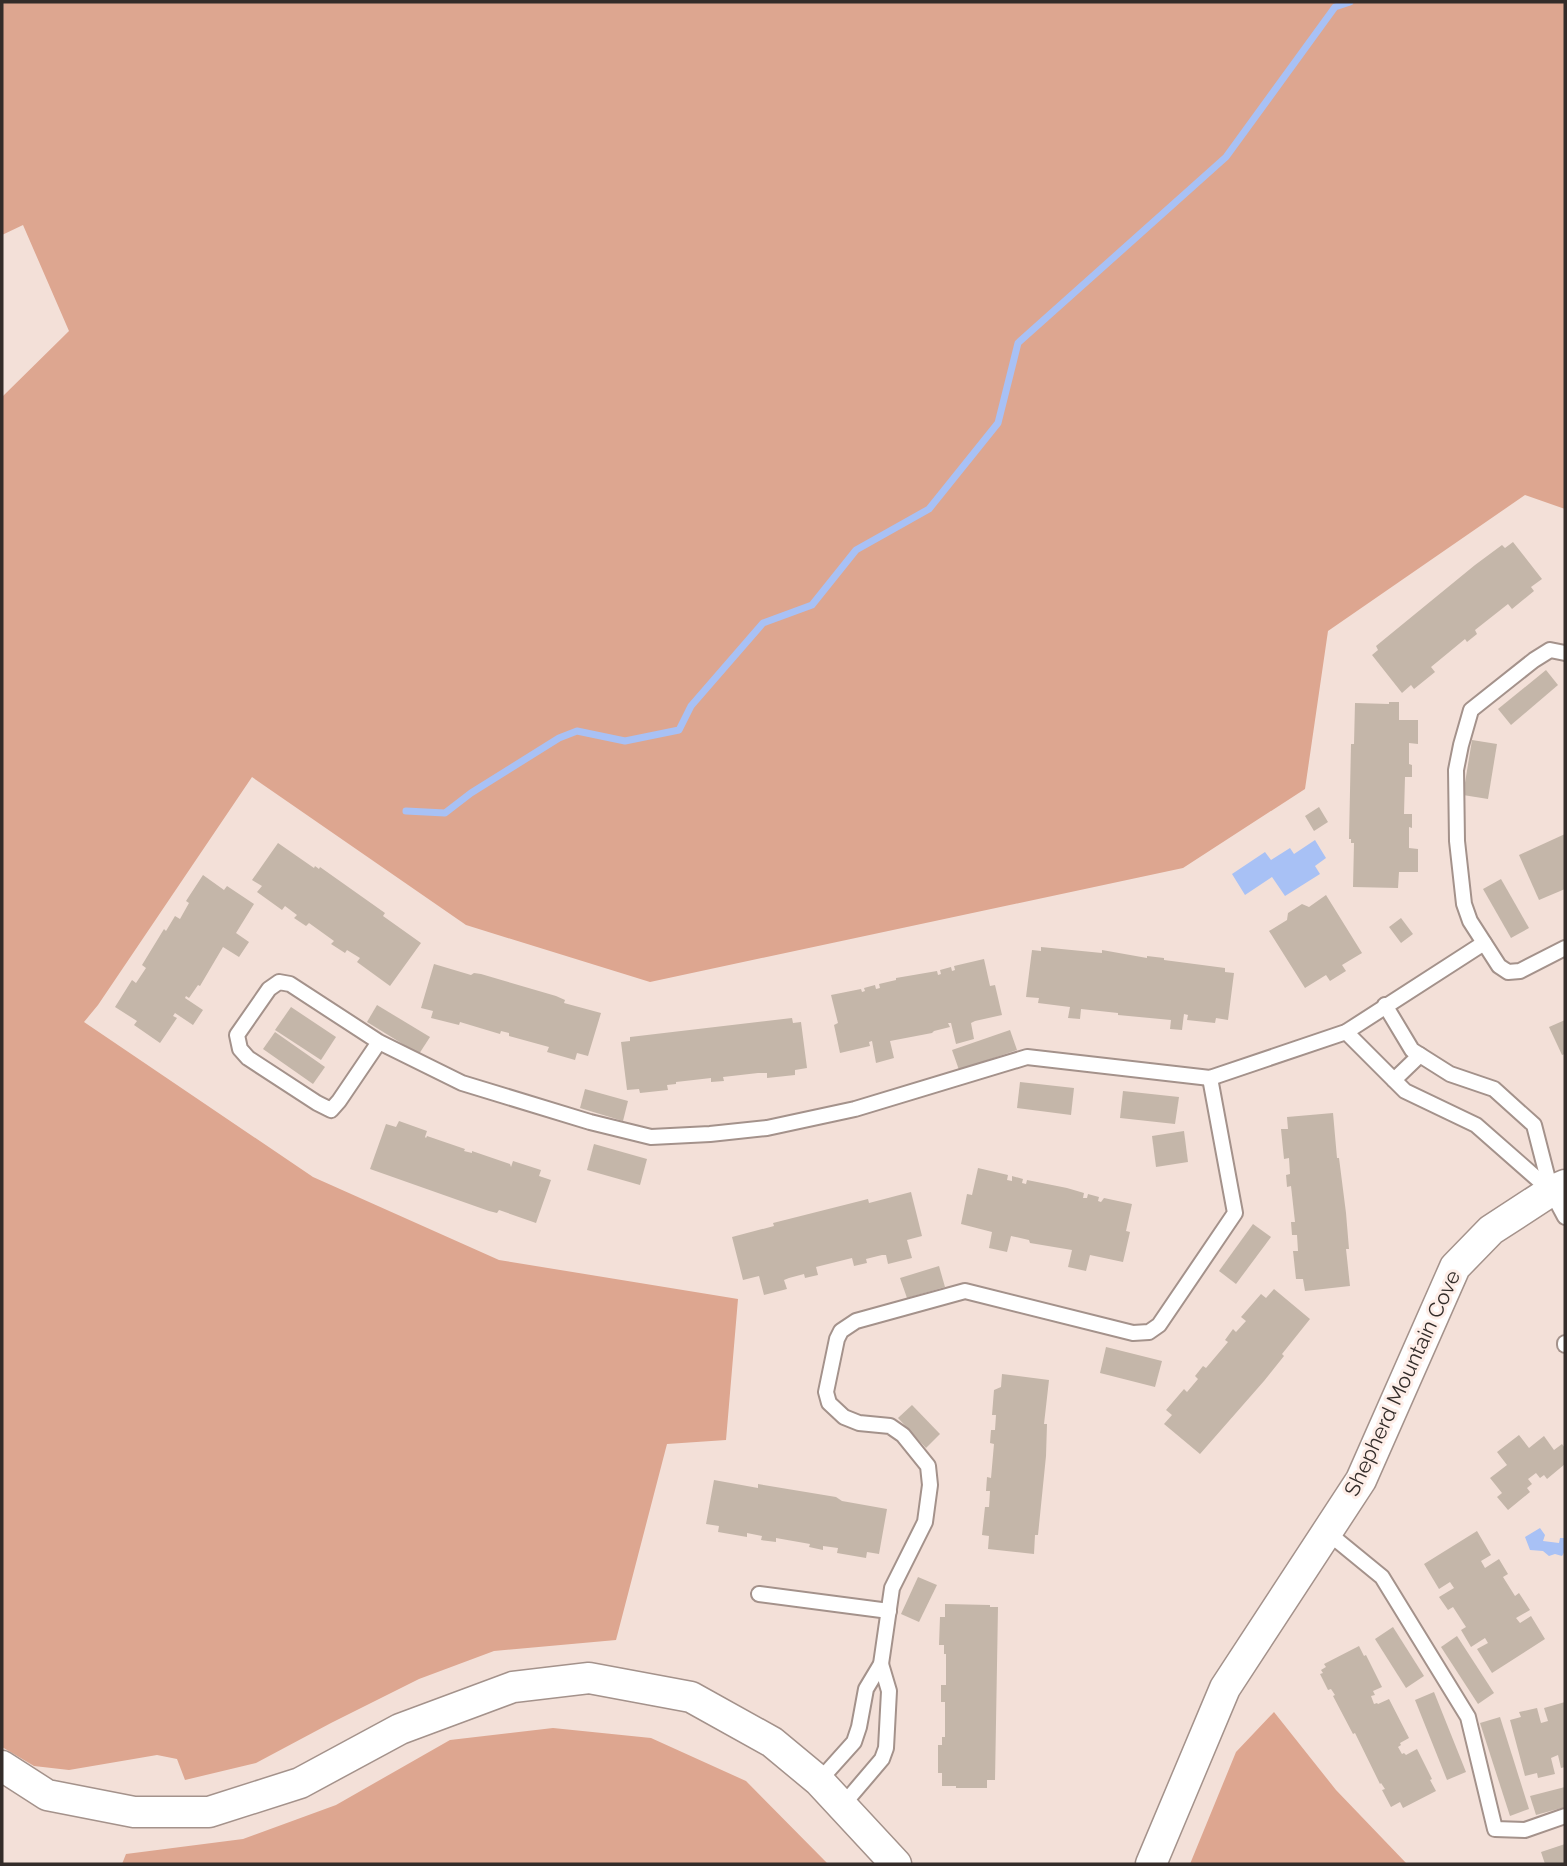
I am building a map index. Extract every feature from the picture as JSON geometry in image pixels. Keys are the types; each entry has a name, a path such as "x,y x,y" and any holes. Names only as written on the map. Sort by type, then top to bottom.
{"street":[{"name":"Shepherd Mountain Cove","path":"1151,1864 1225,1688 1361,1480 1454,1267 1491,1230 1561,1198"},
{"path":"2,1766 47,1795 134,1812 209,1812 300,1783 400,1729 513,1687 589,1678 691,1697 772,1742 819,1781 896,1864"}],"lane":[{"path":"1565,653 1550,650 1471,710 1456,770 1457,841 1464,904 1470,921 1499,966 1508,972 1520,971 1565,948"},
{"path":"379,1042 331,1110 248,1058 240,1049 237,1035 269,989 279,982 290,984 379,1042 462,1083 590,1122 651,1137 710,1134 767,1128 855,1108 1027,1057 1210,1078 1346,1032 1484,943"},
{"path":"1385,1005 1412,1050 1450,1074 1494,1089 1534,1125 1561,1198"},
{"path":"1346,1032 1405,1091 1476,1125 1561,1198"},
{"path":"1394,1080 1420,1055"},
{"path":"819,1781 854,1742 866,1689 881,1664 892,1588 925,1522 930,1485 928,1466 903,1435 891,1426 859,1423 844,1417 829,1403 826,1392 841,1331 856,1321 965,1291 1133,1333 1149,1332 1159,1325 1236,1213 1210,1078"},
{"path":"1327,1532 1382,1577 1468,1717 1495,1829 1524,1830 1565,1816"},
{"path":"759,1594 888,1611"},
{"path":"842,1806 882,1759 886,1748 889,1691 881,1664"}],"shaded area":[{"path":"2,2 1565,2 1565,509 1525,495 1328,631 1305,789 1183,868 650,982 466,925 252,777 84,1022 313,1177 499,1260 738,1299 726,1440 667,1444 616,1640 494,1651 419,1679 256,1763 185,1780 177,1759 157,1755 69,1770 34,1766 2,1747 2,397 69,331 23,225 2,235"},
{"path":"1274,1712 1336,1790 1407,1864 1190,1864 1236,1752"},
{"path":"553,1728 651,1738 746,1781 828,1864 122,1864 126,1854 243,1839 336,1805 450,1740"}],"water":[{"path":"1315,840 1326,858 1315,866 1320,874 1285,896 1272,877 1245,895 1232,874 1265,852 1271,860 1290,848 1294,854"},
{"path":"1540,1528 1545,1535 1543,1541 1559,1543 1560,1538 1565,1538 1565,1551 1562,1556 1549,1556 1543,1551 1530,1550 1525,1537"}],"building":[{"path":"1513,542 1542,579 1531,587 1534,591 1512,609 1508,604 1475,630 1477,634 1467,642 1465,639 1431,667 1435,672 1414,689 1411,685 1402,693 1372,655 1378,650 1376,646 1475,565 1502,545 1505,548"},
{"path":"1546,670 1558,685 1511,725 1498,709"},
{"path":"1399,702 1399,720 1418,720 1418,744 1409,743 1412,777 1405,777 1404,814 1412,814 1409,848 1418,849 1418,872 1399,872 1398,888 1353,887 1354,843 1349,839 1351,744 1354,744 1355,703"},
{"path":"1472,740 1497,744 1488,799 1463,795"},
{"path":"1319,807 1328,822 1314,831 1305,816"},
{"path":"1565,834 1565,889 1539,900 1519,855"},
{"path":"278,843 314,868 320,867 385,913 383,916 421,943 390,986 357,962 360,958 347,950 345,953 331,944 334,941 309,923 306,926 294,918 297,915 285,906 282,910 257,892 262,886 252,880"},
{"path":"203,875 224,890 227,886 254,904 236,933 249,942 239,957 223,947 200,986 198,985 189,998 185,998 203,1010 193,1025 175,1013 173,1016 177,1018 160,1043 134,1025 137,1021 115,1007 132,980 136,983 146,968 142,965 164,929 166,931 175,916 180,919 189,903 186,901"},
{"path":"1501,879 1529,928 1511,938 1483,889"},
{"path":"1326,895 1362,953 1342,965 1346,971 1330,981 1326,975 1305,988 1269,931 1287,920 1288,913 1302,904 1309,907"},
{"path":"1401,918 1413,934 1401,943 1389,927"},
{"path":"1041,947 1102,953 1102,950 1225,968 1225,972 1234,973 1228,1020 1216,1018 1215,1023 1187,1020 1188,1015 1184,1014 1182,1030 1170,1029 1171,1020 1081,1009 1080,1019 1068,1018 1070,1007 1038,1003 1039,998 1026,997 1032,950 1041,951"},
{"path":"984,959 990,986 995,985 1002,1015 971,1023 974,1039 956,1044 951,1023 948,1023 950,1027 932,1033 890,1041 894,1058 876,1063 872,1041 869,1042 870,1046 840,1053 834,1025 838,1023 831,995 861,989 862,992 865,991 864,988 875,985 876,989 880,988 879,984 896,978 937,971 938,975 941,974 940,970 951,967 952,971 955,970 954,966"},
{"path":"434,964 471,975 481,974 556,996 565,1000 564,1003 601,1013 588,1056 577,1053 575,1060 547,1052 549,1047 509,1036 509,1033 501,1031 500,1034 460,1022 459,1025 431,1018 433,1011 421,1008"},
{"path":"377,1005 430,1037 419,1054 367,1022"},
{"path":"291,1007 336,1037 321,1060 275,1030"},
{"path":"792,1018 793,1023 801,1022 807,1068 795,1070 795,1075 767,1078 767,1073 758,1073 723,1077 724,1081 711,1082 711,1078 676,1082 667,1085 668,1090 640,1093 639,1089 627,1090 621,1042 630,1041 630,1037"},
{"path":"1565,1020 1565,1054 1562,1055 1549,1027"},
{"path":"1010,1030 1017,1050 959,1070 952,1050"},
{"path":"275,1032 325,1067 313,1084 263,1049"},
{"path":"1020,1082 1074,1088 1071,1115 1017,1108"},
{"path":"585,1089 628,1101 623,1121 580,1108"},
{"path":"1123,1091 1179,1097 1175,1124 1120,1118"},
{"path":"1333,1113 1346,1213 1350,1286 1305,1291 1303,1279 1296,1279 1293,1251 1298,1251 1297,1235 1292,1235 1291,1222 1295,1222 1291,1186 1287,1187 1286,1175 1290,1174 1289,1158 1284,1159 1281,1129 1288,1129 1287,1117"},
{"path":"399,1121 427,1131 426,1138 427,1136 465,1149 464,1151 472,1151 510,1164 511,1167 513,1161 541,1170 539,1176 551,1180 536,1223 499,1210 497,1213 489,1211 370,1169 386,1124 396,1127"},
{"path":"1184,1131 1188,1162 1156,1167 1152,1136"},
{"path":"594,1144 647,1159 640,1185 587,1170"},
{"path":"978,1168 1008,1175 1007,1180 1012,1181 1012,1176 1023,1179 1022,1183 1026,1184 1027,1180 1067,1188 1084,1193 1083,1198 1087,1198 1088,1194 1099,1197 1098,1201 1101,1202 1104,1198 1132,1204 1126,1231 1130,1232 1123,1262 1090,1255 1086,1271 1068,1267 1072,1250 1030,1243 1029,1240 1011,1236 1007,1252 989,1248 992,1232 961,1224 967,1194 972,1195"},
{"path":"911,1192 922,1236 907,1240 912,1258 888,1264 886,1255 882,1255 866,1259 867,1263 854,1266 852,1258 816,1267 818,1275 805,1278 804,1274 789,1278 784,1280 787,1289 764,1295 759,1276 743,1280 732,1237 774,1226 773,1223 868,1199 869,1203"},
{"path":"1253,1224 1271,1237 1236,1284 1219,1271"},
{"path":"939,1266 945,1287 907,1298 900,1278"},
{"path":"1274,1289 1310,1319 1264,1381 1200,1454 1164,1424 1172,1415 1166,1410 1184,1389 1187,1392 1198,1379 1195,1376 1203,1366 1206,1368 1228,1342 1225,1340 1233,1329 1236,1332 1246,1321 1241,1317 1261,1294 1266,1298"},
{"path":"1106,1347 1162,1361 1155,1387 1100,1373"},
{"path":"1002,1374 1049,1380 1044,1424 1047,1424 1046,1456 1034,1554 988,1549 989,1536 982,1535 985,1507 989,1507 990,1491 986,1491 987,1477 991,1478 994,1444 990,1443 991,1430 995,1430 996,1415 992,1415 994,1390 1001,1387"},
{"path":"912,1405 940,1434 926,1448 898,1418"},
{"path":"1519,1435 1529,1448 1544,1436 1554,1450 1562,1444 1565,1448 1565,1464 1547,1479 1544,1475 1540,1478 1536,1473 1528,1479 1532,1484 1527,1488 1530,1492 1508,1510 1497,1497 1502,1493 1490,1478 1507,1465 1497,1452"},
{"path":"714,1480 758,1488 758,1484 836,1497 842,1501 887,1509 879,1554 867,1552 866,1558 837,1553 838,1548 823,1546 823,1550 809,1547 810,1544 776,1538 776,1542 761,1540 762,1536 747,1533 747,1537 718,1532 719,1526 706,1524"},
{"path":"1477,1531 1491,1555 1481,1561 1485,1568 1499,1559 1508,1574 1503,1577 1515,1596 1519,1593 1530,1610 1516,1618 1520,1623 1531,1616 1545,1639 1492,1673 1477,1649 1488,1643 1485,1638 1471,1647 1461,1630 1466,1627 1453,1607 1448,1610 1439,1597 1454,1588 1450,1582 1439,1589 1424,1564"},
{"path":"918,1577 937,1585 919,1622 901,1614"},
{"path":"945,1604 998,1607 995,1780 987,1780 987,1788 942,1786 942,1773 938,1773 938,1745 942,1745 942,1737 945,1737 945,1702 941,1702 941,1685 946,1685 946,1654 944,1645 939,1645 940,1617 945,1617"},
{"path":"1393,1627 1424,1676 1406,1688 1375,1639"},
{"path":"1457,1636 1494,1693 1478,1704 1441,1647"},
{"path":"1359,1646 1382,1687 1373,1691 1375,1695 1371,1696 1374,1704 1389,1699 1409,1738 1398,1747 1402,1754 1406,1755 1417,1749 1436,1791 1403,1808 1400,1802 1391,1807 1382,1790 1385,1789 1355,1733 1353,1734 1333,1696 1335,1695 1331,1689 1328,1690 1320,1674 1326,1667 1324,1664"},
{"path":"1434,1692 1466,1772 1447,1780 1415,1700"},
{"path":"1565,1702 1565,1767 1561,1768 1558,1755 1551,1758 1555,1774 1538,1778 1537,1773 1525,1776 1510,1720 1521,1717 1519,1712 1537,1708 1541,1723 1548,1721 1544,1708"},
{"path":"1500,1717 1529,1809 1510,1816 1480,1723"},
{"path":"1565,1787 1565,1807 1536,1815 1530,1796"},
{"path":"1565,1844 1565,1864 1545,1864 1541,1852"}],"waterway":[{"path":"406,811 445,813 471,793 559,738 577,731 625,741 679,730 691,706 763,623 812,605 856,550 929,509 998,423 1018,343 1226,157 1335,7 1350,2"}]}
